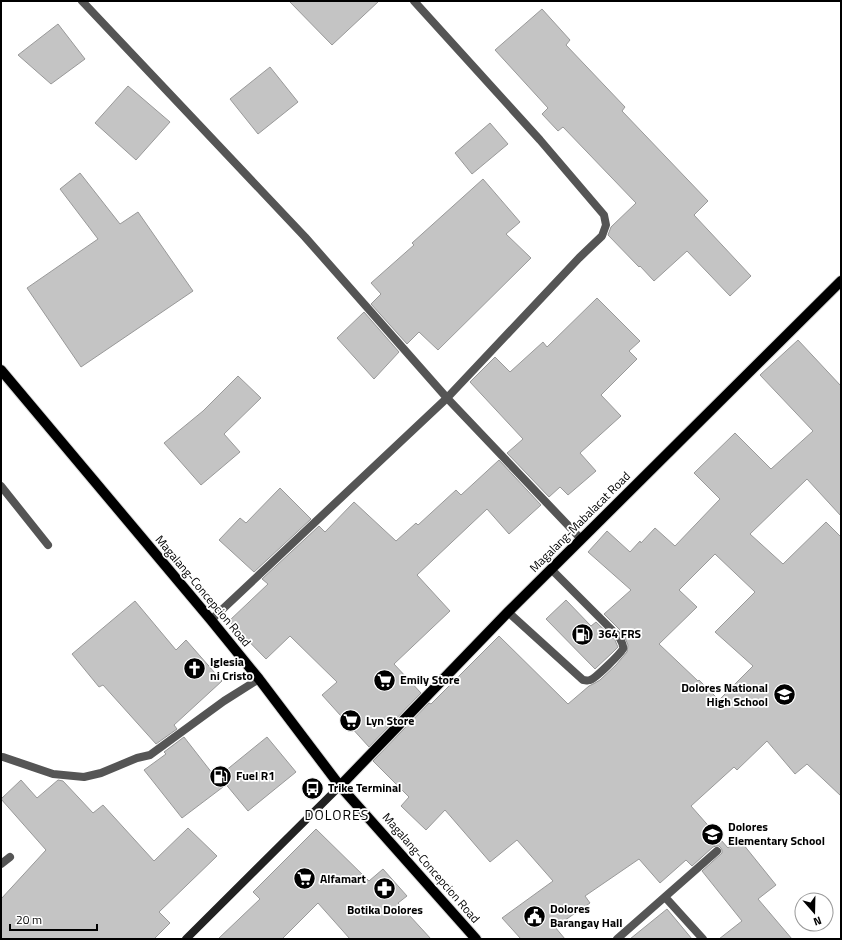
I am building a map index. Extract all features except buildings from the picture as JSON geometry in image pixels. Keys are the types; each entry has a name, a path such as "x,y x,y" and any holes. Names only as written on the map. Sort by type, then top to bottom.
{"main road":[{"name":"Magalang-Mabalacat Road","path":"340,786 508,612 841,281"},
{"name":"Magalang-Concepcion Road","path":"1,370 211,620 259,679 340,786 476,939"}],"street":[{"path":"82,1 305,237 447,398 581,539"},
{"path":"211,620 447,398 579,258 602,236 606,225 604,215 540,140 414,1"},
{"path":"1,486 48,545"},
{"path":"508,612 583,680 589,681 611,662 623,649 623,644 619,637 551,569"},
{"path":"3,757 53,774 84,777 101,773 137,758 150,755 224,701 259,679"},
{"path":"186,939 340,786"},
{"path":"617,939 717,851"},
{"path":"1,864 10,857"},
{"path":"665,897 703,939"}],"place":[{"name":"364 FRS","path":"582,634"},
{"name":"Iglesia ni Cristo","path":"194,669"},
{"name":"Emily Store","path":"385,680"},
{"name":"Dolores National High School","path":"784,695"},
{"name":"Lyn Store","path":"351,721"},
{"name":"Fuel R1","path":"221,776"},
{"name":"Trike Terminal","path":"313,788"},
{"name":"Dolores Elementary School","path":"712,834"},
{"name":"Alfamart","path":"304,879"},
{"name":"Botika Dolores","path":"385,889"},
{"name":"Dolores Barangay Hall","path":"534,916"}],"district":[{"name":"DOLORES","path":"337,815"}]}
